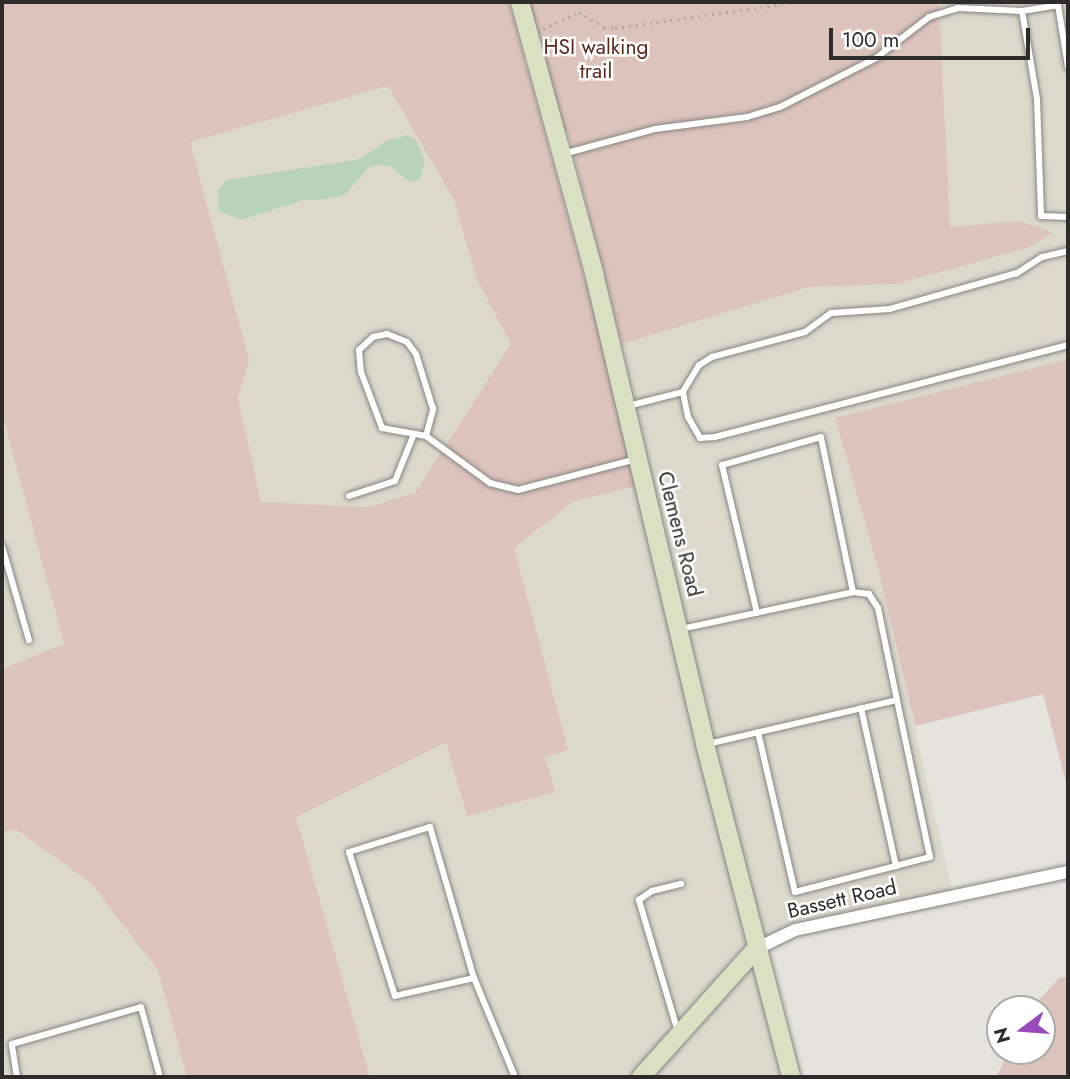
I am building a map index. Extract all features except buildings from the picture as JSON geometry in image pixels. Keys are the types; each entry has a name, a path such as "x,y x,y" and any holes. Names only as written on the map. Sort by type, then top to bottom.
{"street":[{"name":"Clemens Road","path":"520,2 626,407 705,744 791,1077"},
{"name":"Bassett Road","path":"641,1077 757,949 795,930 1068,872"}],"lane":[{"path":"561,154 655,129 747,117 780,107 876,58 929,18 958,8 1022,11 1058,5 1068,67"},
{"path":"1022,11 1037,99 1041,216 1068,217"},
{"path":"1068,251 1042,257 1017,273 890,309 831,313 805,331 712,357 699,365 683,392 688,417 700,438 715,437 1068,345"},
{"path":"426,436 433,409 416,354 407,342 387,334 373,337 359,350 361,372 382,428 426,436 490,483 518,490 638,459"},
{"path":"626,407 683,392"},
{"path":"349,496 395,481 414,434"},
{"path":"757,613 722,465 821,437 853,592"},
{"path":"2,546 29,640"},
{"path":"680,630 853,592 869,594 878,608 930,857 795,892 758,732"},
{"path":"705,744 897,700"},
{"path":"861,709 896,866"},
{"path":"474,978 395,996 349,852 430,827 474,978 515,1077"},
{"path":"679,1034 639,900 652,891 681,884"},
{"path":"17,1077 12,1044 141,1007 160,1077"}],"path":[{"path":"543,29 579,12 604,27 615,27 798,2"}],"shaded area":[{"path":"939,2 1068,2 1068,359 835,419 879,572 955,904 800,937 761,953 622,344 809,287 897,284 952,268"},
{"path":"388,86 454,200 477,280 511,344 415,493 367,507 261,502 238,397 249,360 190,142"},
{"path":"407,135 416,140 425,162 419,180 410,182 390,166 378,165 368,168 346,194 327,199 303,200 241,220 218,210 219,189 227,180 361,159 386,141"},
{"path":"2,413 64,644 2,669"},
{"path":"641,485 746,943 632,1077 370,1077 296,817 446,742 545,756 567,751 514,548 574,501"},
{"path":"14,829 91,883 158,972 187,1077 2,1077 2,832"},
{"path":"753,957 787,1077 651,1077"}],"green space":[{"path":"2,2 509,2 641,485 574,501 514,548 568,750 545,757 555,792 467,816 446,742 296,817 370,1077 187,1077 158,971 91,883 15,829 2,832 2,669 64,644 2,413","holes":["388,86 454,200 477,280 511,344 415,493 367,507 261,502 238,398 249,360 190,142"]},
{"name":"HSI walking trail","path":"529,2 939,2 950,227 1021,221 1053,233 1027,248 897,284 809,287 622,344 568,132 556,136"},
{"path":"1068,359 1068,790 1043,694 915,726 879,572 835,418"},
{"path":"1060,977 1068,978 1068,1077 996,1077 1002,1065 1056,1065 1056,995 1044,995"}]}
